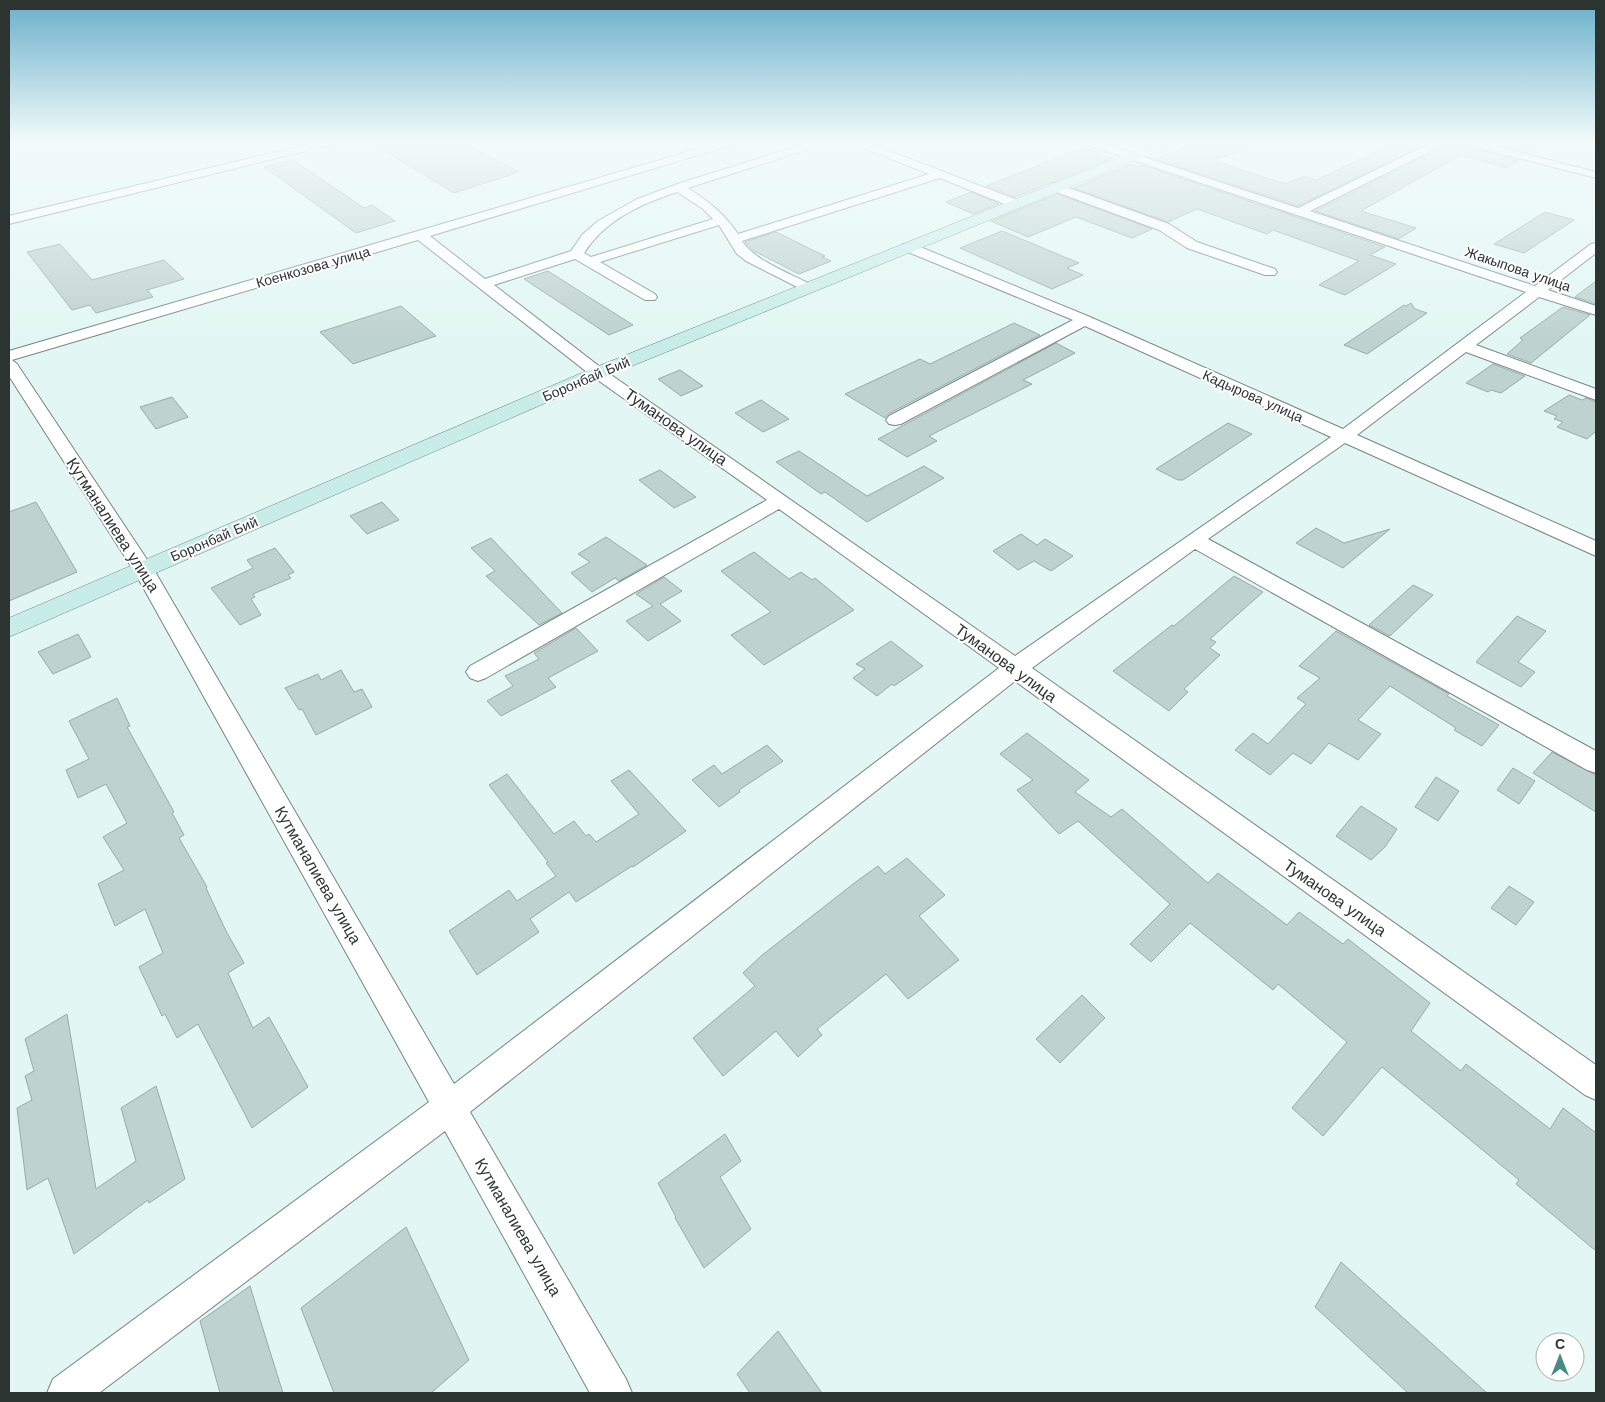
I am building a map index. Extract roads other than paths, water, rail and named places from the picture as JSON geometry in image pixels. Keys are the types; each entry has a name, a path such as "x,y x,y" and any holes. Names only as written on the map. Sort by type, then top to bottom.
{"street":[{"path":"9,220 61,207"},
{"name":"Коенкозова улица","path":"9,356 514,207"},
{"path":"576,254 581,244 598,228 633,207"},
{"path":"709,207 722,220 742,250 752,258 807,288"},
{"path":"735,239 836,207"},
{"name":"Боронбай Бий","path":"9,628 598,373 1007,207"},
{"path":"1111,207 1164,227 1192,245 1270,272"},
{"name":"Жакыпова улица","path":"1289,207 1596,311"},
{"path":"1300,211 1307,207"},
{"path":"591,261 722,220"},
{"name":"Туманова улица","path":"420,236 598,373 780,500 1596,1084"},
{"name":"Кадырова улица","path":"908,247 1085,320 1596,549"},
{"path":"67,1393 450,1106 1014,669 1194,540 1344,436 1596,247"},
{"path":"484,284 576,254 650,297"},
{"path":"895,420 1085,320"},
{"path":"1465,346 1596,395"},
{"name":"Кутманалиева улица","path":"9,364 144,570 612,1393"},
{"path":"478,672 780,500"},
{"path":"1194,540 1596,763"}]}
